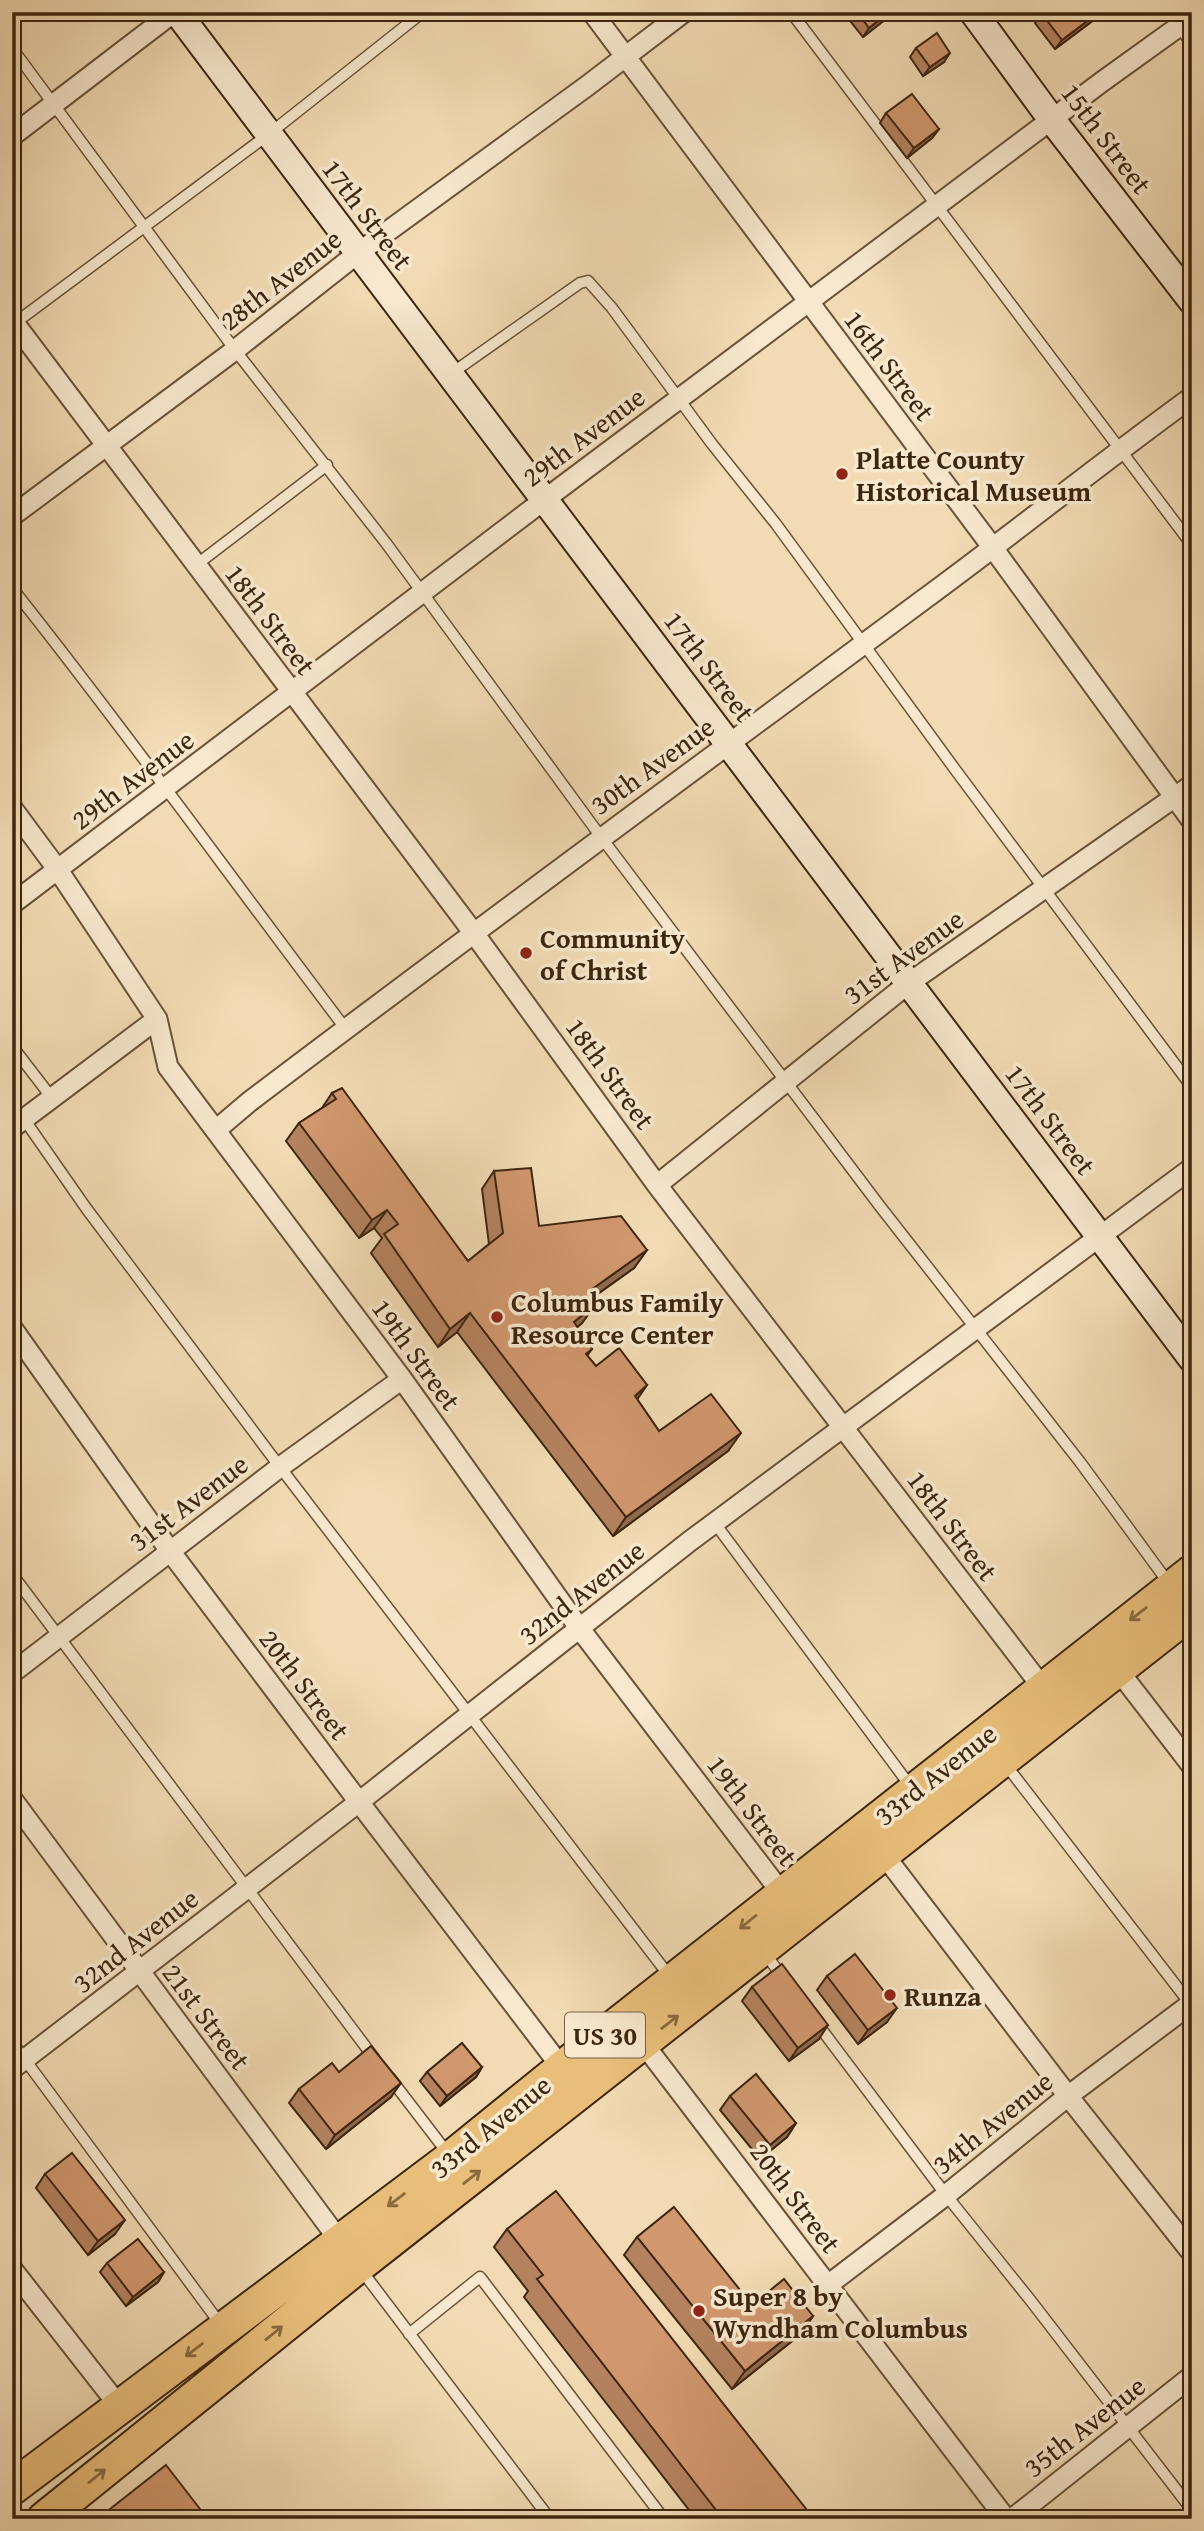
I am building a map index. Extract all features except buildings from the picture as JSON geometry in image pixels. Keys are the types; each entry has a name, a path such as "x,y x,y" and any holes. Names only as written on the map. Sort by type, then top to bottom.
{"highway":[{"name":"33rd Avenue","path":"44,2519 349,2254 451,2158 673,1982 792,1907 874,1842 1002,1761 1118,1670 1185,1591"},
{"name":"33rd Avenue","path":"874,1842 914,1790 1043,1688 1185,1591"},
{"name":"33rd Avenue","path":"12,2488 224,2328 349,2254 643,2043 762,1950 792,1907"}],"main road":[{"name":"17th Street","path":"176,12 1192,1359"},
{"name":"15th Street","path":"973,12 1192,302"}],"street":[{"path":"12,136 176,12"},
{"name":"16th Street","path":"592,12 993,548 1192,821"},
{"name":"28th Avenue","path":"12,516 107,447 358,253 684,12"},
{"name":"29th Avenue","path":"12,904 544,500 1052,120 1179,19"},
{"name":"18th Street","path":"13,321 473,932 657,1185 1043,1688"},
{"name":"30th Avenue","path":"216,1129 473,932 863,645 1192,397"},
{"name":"31st Avenue","path":"657,1185 909,983 1192,785"},
{"name":"19th Street","path":"12,808 58,870 157,1020 168,1067 402,1379 580,1629 792,1907"},
{"path":"18,1124 157,1020"},
{"name":"32nd Avenue","path":"18,2064 359,1802 715,1522 1192,1168"},
{"name":"20th Street","path":"12,1328 170,1550 562,2068"},
{"name":"31st Avenue","path":"12,1674 170,1550 402,1379"},
{"path":"1118,1670 1192,1766"},
{"name":"21st Street","path":"12,1799 349,2254"},
{"path":"874,1842 1192,2253"},
{"name":"34th Avenue","path":"828,2285 946,2195 1068,2096 1191,2004"},
{"name":"20th Street","path":"643,2043 1006,2519"},
{"path":"12,2269 119,2406"},
{"name":"35th Avenue","path":"1012,2519 1192,2376"}],"lane":[{"path":"13,321 269,134 423,12"},
{"path":"791,12 1192,545"},
{"path":"1179,19 1192,44"},
{"path":"12,48 785,1082 1080,1462 1185,1591"},
{"path":"450,375 580,283 588,281 612,308 776,524 1192,1087"},
{"path":"196,565 327,466"},
{"path":"12,588 95,692 345,1028"},
{"path":"12,1046 52,1098"},
{"path":"18,1124 86,1208 673,1982"},
{"path":"715,1522 914,1790"},
{"path":"12,1574 451,2158"},
{"path":"1002,1761 1191,2004"},
{"path":"762,1950 787,1983"},
{"path":"812,2017 946,2195 1192,2510"},
{"path":"12,2042 18,2064 224,2328"},
{"path":"349,2254 550,2519"},
{"path":"409,2334 480,2277 664,2519"}],"place":[{"name":"Platte County Historical Museum","path":"842,474"},
{"name":"Community of Christ","path":"526,953"},
{"name":"Columbus Family Resource Center","path":"497,1317"},
{"name":"Runza","path":"890,1995"},
{"name":"Super 8 by Wyndham Columbus","path":"699,2311"}]}
